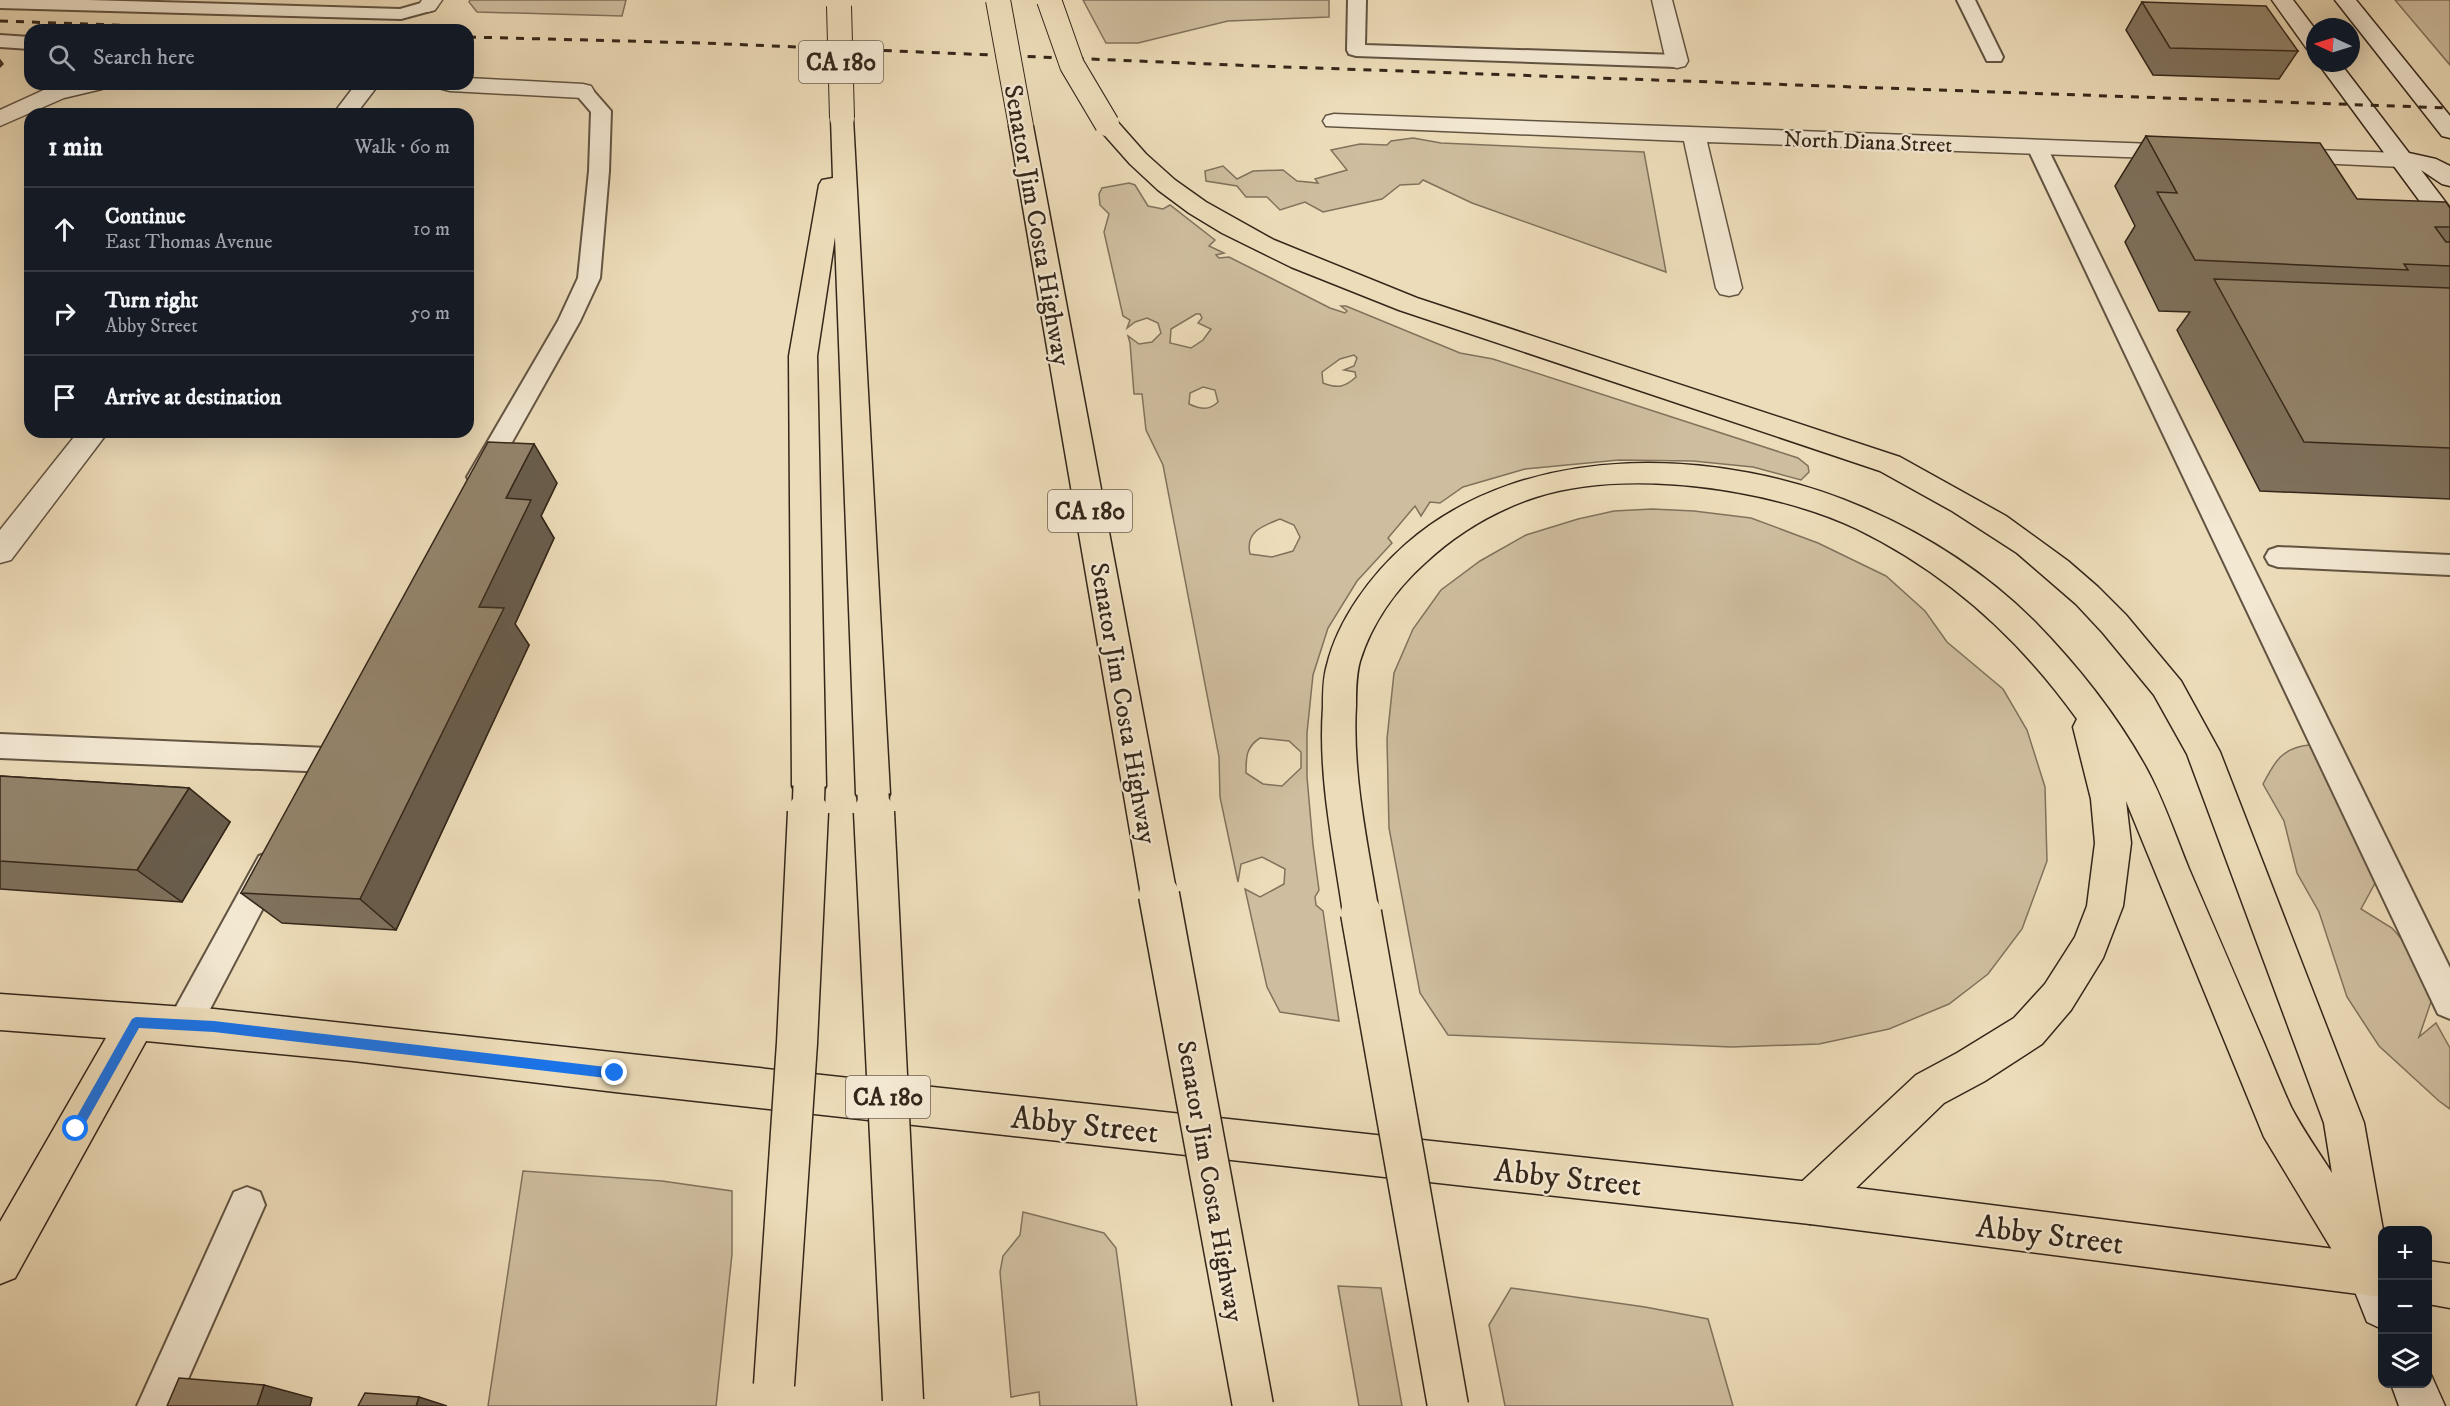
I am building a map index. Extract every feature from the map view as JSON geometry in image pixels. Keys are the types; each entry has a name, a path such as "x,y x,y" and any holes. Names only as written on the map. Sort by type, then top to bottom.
{"main road":[{"name":"Senator Jim Costa Highway","path":"998,0 1158,896 1253,1406"},
{"path":"1049,0 1071,65 1083,89 1107,124 1137,159 1171,188 1203,211 1253,240 1346,281 1408,304 1890,464 1951,495 1995,522 2060,569 2100,608 2172,695 2203,752 2344,1123 2378,1286"},
{"name":"CA 180","path":"839,3 842,118 903,1403"},
{"path":"774,1396 797,1043 809,786 803,356 842,118"},
{"path":"1448,1406 1361,913 1342,784 1337,724 1343,663 1362,618 1396,571 1433,537 1474,510 1520,492 1571,479 1631,475 1691,477 1754,486 1823,503 1880,528 1933,558 1981,593 2030,635 2101,724 2133,777 2278,1123 2378,1286"},
{"path":"1810,1203 1930,1089 1971,1067 2028,1031 2058,997 2090,946 2105,906 2113,843 2108,799 2094,736 2060,670"},
{"name":"Abby Street","path":"0,1012 184,1025 1810,1203 2378,1286"},
{"path":"0,1263 136,1022"},
{"path":"2432,1283 2450,1286"}],"street":[{"path":"1662,0 1677,61"},
{"path":"2282,0 2306,33"},
{"path":"2345,0 2450,131"},
{"path":"2336,72 2450,225"},
{"path":"474,85 583,91"},
{"path":"0,119 56,93 69,90"},
{"path":"349,108 363,90"},
{"name":"North Diana Street","path":"1334,121 2205,153"},
{"path":"1694,134 1729,288"},
{"path":"2265,155 2421,162 2438,168 2450,179"},
{"path":"4,542 89,438"},
{"path":"2415,1388 2422,1406"}],"lane":[{"path":"1357,0 1356,50 1677,61"},
{"path":"1966,0 1994,57"},
{"path":"0,3 114,3 401,14 430,3"},
{"path":"0,41 24,43"},
{"path":"466,503 569,321 589,278 599,171 601,111 583,91"},
{"path":"2037,147 2450,1003"},
{"path":"2278,556 2450,565"},
{"path":"0,746 328,760"},
{"path":"184,1025 284,841"},
{"path":"156,1406 247,1205"}],"shaded area":[{"path":"470,0 626,0 622,16 477,12 469,2"},
{"path":"1083,0 1329,0 1329,17 1228,21 1138,43 1106,43"},
{"path":"2395,0 2450,0 2450,65"},
{"path":"1413,138 1441,143 1644,152 1666,272 1472,203 1423,180 1419,184 1400,185 1382,199 1323,212 1305,202 1280,210 1267,197 1246,197 1237,186 1206,181 1205,171 1223,166 1237,179 1253,171 1283,170 1297,181 1318,183 1315,179 1347,170 1331,150 1360,144 1387,145 1391,141"},
{"path":"1129,183 1135,185 1148,206 1163,209 1170,205 1215,240 1209,246 1224,253 1216,255 1219,258 1229,257 1330,308 1345,313 1347,311 1341,306 1346,306 1460,353 1493,359 1798,458 1808,466 1809,472 1801,480 1753,467 1693,461 1619,460 1525,469 1463,487 1440,503 1430,502 1421,516 1415,506 1388,538 1392,543 1357,581 1328,628 1313,675 1307,733 1307,777 1319,890 1315,897 1316,905 1323,911 1339,1021 1280,1012 1267,987 1245,889 1260,897 1284,884 1285,869 1262,857 1241,864 1238,882 1220,797 1219,757 1163,465 1146,430 1142,394 1134,394 1128,336 1139,344 1152,342 1161,333 1158,323 1147,318 1127,328 1130,320 1123,316 1104,232 1109,214 1100,205 1099,194 1102,188","holes":["1196,314 1200,314 1202,318 1198,323 1211,329 1203,340 1191,348 1170,343 1171,329","1354,355 1357,358 1354,366 1344,370 1355,372 1356,377 1341,386 1323,383 1322,372 1340,359","1203,387 1215,390 1218,402 1208,408 1197,407 1189,404 1190,393","1280,519 1294,525 1300,537 1293,551 1272,557 1250,554 1250,540 1256,531","1260,738 1289,741 1301,752 1301,768 1282,786 1263,784 1246,773 1247,757 1252,745"]},
{"path":"1652,509 1694,511 1751,518 1818,543 1886,576 1925,611 1947,642 2003,689 2027,730 2045,787 2047,861 2022,929 1988,974 1949,1004 1889,1029 1819,1044 1731,1047 1448,1035 1420,993 1389,828 1387,739 1394,673 1413,629 1441,590 1480,561 1526,535 1614,511"},
{"path":"2309,745 2320,757 2380,874 2361,909 2392,928 2419,959 2433,996 2419,1037 2436,1023 2450,1048 2450,1109 2379,1046 2347,997 2319,912 2297,873 2284,821 2263,784 2280,757 2292,749"},
{"path":"523,1171 662,1181 732,1191 732,1254 716,1406 488,1406"},
{"path":"1023,1212 1104,1233 1116,1248 1137,1406 1040,1406 1039,1392 1011,1397 1000,1272 1003,1256 1020,1235"},
{"path":"1338,1286 1381,1288 1402,1406 1359,1406"},
{"path":"1511,1288 1645,1307 1708,1319 1733,1406 1505,1406 1489,1325"}],"building":[{"path":"2142,2 2266,6 2298,51 2170,48"},
{"path":"2146,136 2320,143 2357,199 2446,202 2450,208 2450,227 2435,227 2446,242 2450,242 2450,266 2404,264 2408,270 2195,260 2157,192 2177,193"},
{"path":"2214,279 2450,288 2450,448 2304,442"},
{"path":"488,442 534,444 506,498 531,500 479,607 504,608 360,899 241,893"},
{"path":"0,776 189,788 137,870 0,861"},
{"path":"179,1378 264,1385 257,1406 167,1406"},
{"path":"365,1393 419,1397 416,1406 358,1406"}],"railway":[{"path":"0,21 86,24"},
{"path":"474,37 702,43 1258,66 2450,108"}],"route":[{"path":"76,1129 136,1022 214,1027 615,1073"}]}
